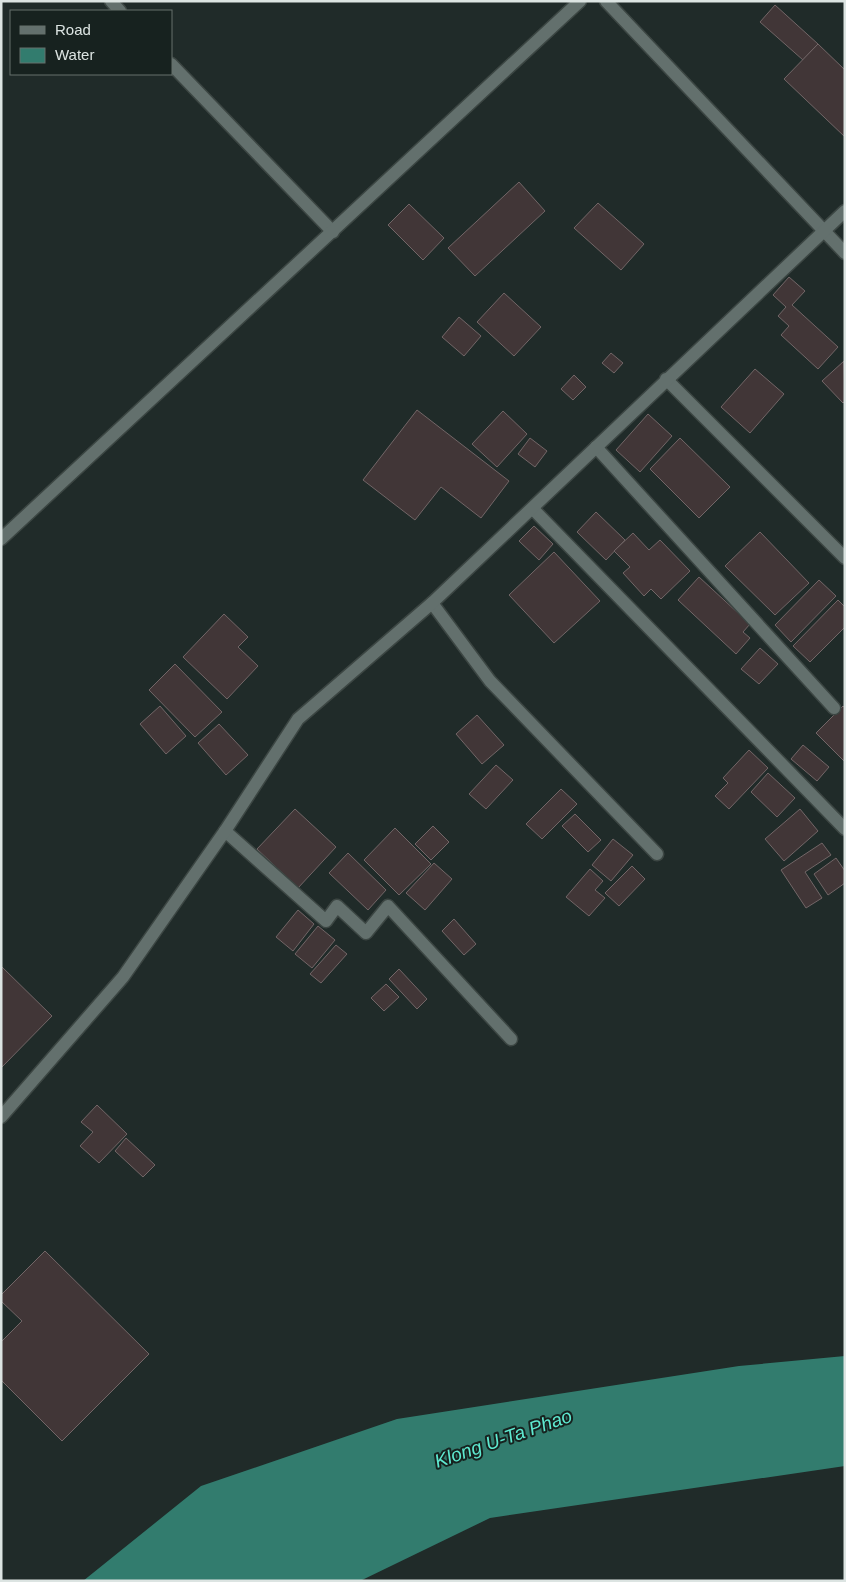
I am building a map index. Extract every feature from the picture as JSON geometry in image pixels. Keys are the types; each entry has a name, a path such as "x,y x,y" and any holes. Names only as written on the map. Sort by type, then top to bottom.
{"street":[{"path":"1,539 580,1"},
{"path":"606,1 845,253"},
{"path":"172,65 333,232"},
{"path":"1,1117 123,977 225,831 298,719 432,603 845,211"},
{"path":"666,379 845,558"},
{"path":"596,447 834,708"},
{"path":"533,509 845,829"},
{"path":"432,603 490,681 657,854"},
{"path":"225,831 326,921 337,906 366,933 388,906 511,1040"}],"water":[{"name":"Klong U-Ta Phao","path":"845,1356 845,1466 490,1518 360,1581 83,1581 201,1486 397,1419 739,1366"}],"building":[{"path":"775,5 818,44 803,60 760,22"},
{"path":"818,44 845,70 845,137 784,79"},
{"path":"519,182 545,211 475,276 448,248"},
{"path":"598,203 644,244 621,270 574,228"},
{"path":"409,204 444,238 423,260 388,225"},
{"path":"789,277 805,291 792,305 838,347 818,369 781,335 789,326 778,316 786,307 773,295"},
{"path":"504,293 541,327 514,356 477,322"},
{"path":"459,317 481,336 464,356 442,337"},
{"path":"611,353 623,363 614,373 602,363"},
{"path":"844,361 845,401 843,403 822,381"},
{"path":"755,369 784,394 750,433 721,407"},
{"path":"574,375 586,387 573,400 561,389"},
{"path":"417,410 509,481 481,518 441,487 415,520 363,480"},
{"path":"503,411 527,434 497,467 472,444"},
{"path":"648,414 672,436 640,472 616,450"},
{"path":"530,438 547,451 535,467 518,454"},
{"path":"680,438 730,487 699,518 650,469"},
{"path":"596,512 625,540 606,560 577,532"},
{"path":"534,526 553,544 539,560 519,541"},
{"path":"760,532 809,583 775,615 725,566"},
{"path":"633,533 649,550 660,540 690,571 661,599 651,589 644,596 623,573 630,567 614,551"},
{"path":"554,552 600,601 554,643 509,595"},
{"path":"699,577 750,624 743,632 750,638 736,654 678,600"},
{"path":"819,580 836,596 791,642 775,625"},
{"path":"838,600 845,607 845,627 810,662 793,646"},
{"path":"224,614 248,637 238,647 258,666 227,699 183,657"},
{"path":"760,648 778,664 759,684 741,669"},
{"path":"175,664 222,712 195,737 149,690"},
{"path":"160,706 186,736 166,754 140,724"},
{"path":"843,706 845,708 845,762 816,733"},
{"path":"477,715 504,745 482,764 456,734"},
{"path":"219,724 248,755 226,775 198,743"},
{"path":"803,745 829,767 817,781 791,759"},
{"path":"749,750 768,768 729,809 715,796 728,783 723,778"},
{"path":"496,765 513,780 486,809 469,794"},
{"path":"768,773 795,798 777,817 751,792"},
{"path":"561,789 577,804 542,839 526,824"},
{"path":"295,809 336,847 298,888 257,849"},
{"path":"800,809 818,831 784,861 765,839"},
{"path":"575,814 601,840 588,852 562,826"},
{"path":"433,826 449,842 431,860 415,844"},
{"path":"395,828 431,864 399,895 364,860"},
{"path":"613,839 633,855 611,881 592,865"},
{"path":"822,843 831,855 805,872 822,898 806,908 781,870"},
{"path":"348,853 386,890 368,910 329,873"},
{"path":"836,858 845,871 845,883 828,895 814,874"},
{"path":"434,863 452,879 425,910 406,893"},
{"path":"632,866 645,879 619,906 605,893"},
{"path":"590,869 603,881 595,890 605,898 589,916 566,897"},
{"path":"298,910 314,924 293,951 276,937"},
{"path":"454,919 476,944 464,955 442,931"},
{"path":"318,926 335,940 312,968 295,954"},
{"path":"336,945 347,954 321,983 310,974"},
{"path":"1,966 52,1016 1,1068"},
{"path":"399,969 427,999 417,1009 389,979"},
{"path":"386,984 399,997 384,1011 371,998"},
{"path":"97,1105 127,1134 99,1163 80,1146 93,1132 81,1122"},
{"path":"126,1138 155,1165 143,1177 115,1151"},
{"path":"45,1251 149,1354 62,1441 1,1380 1,1342 22,1321 1,1301 1,1295"}]}
